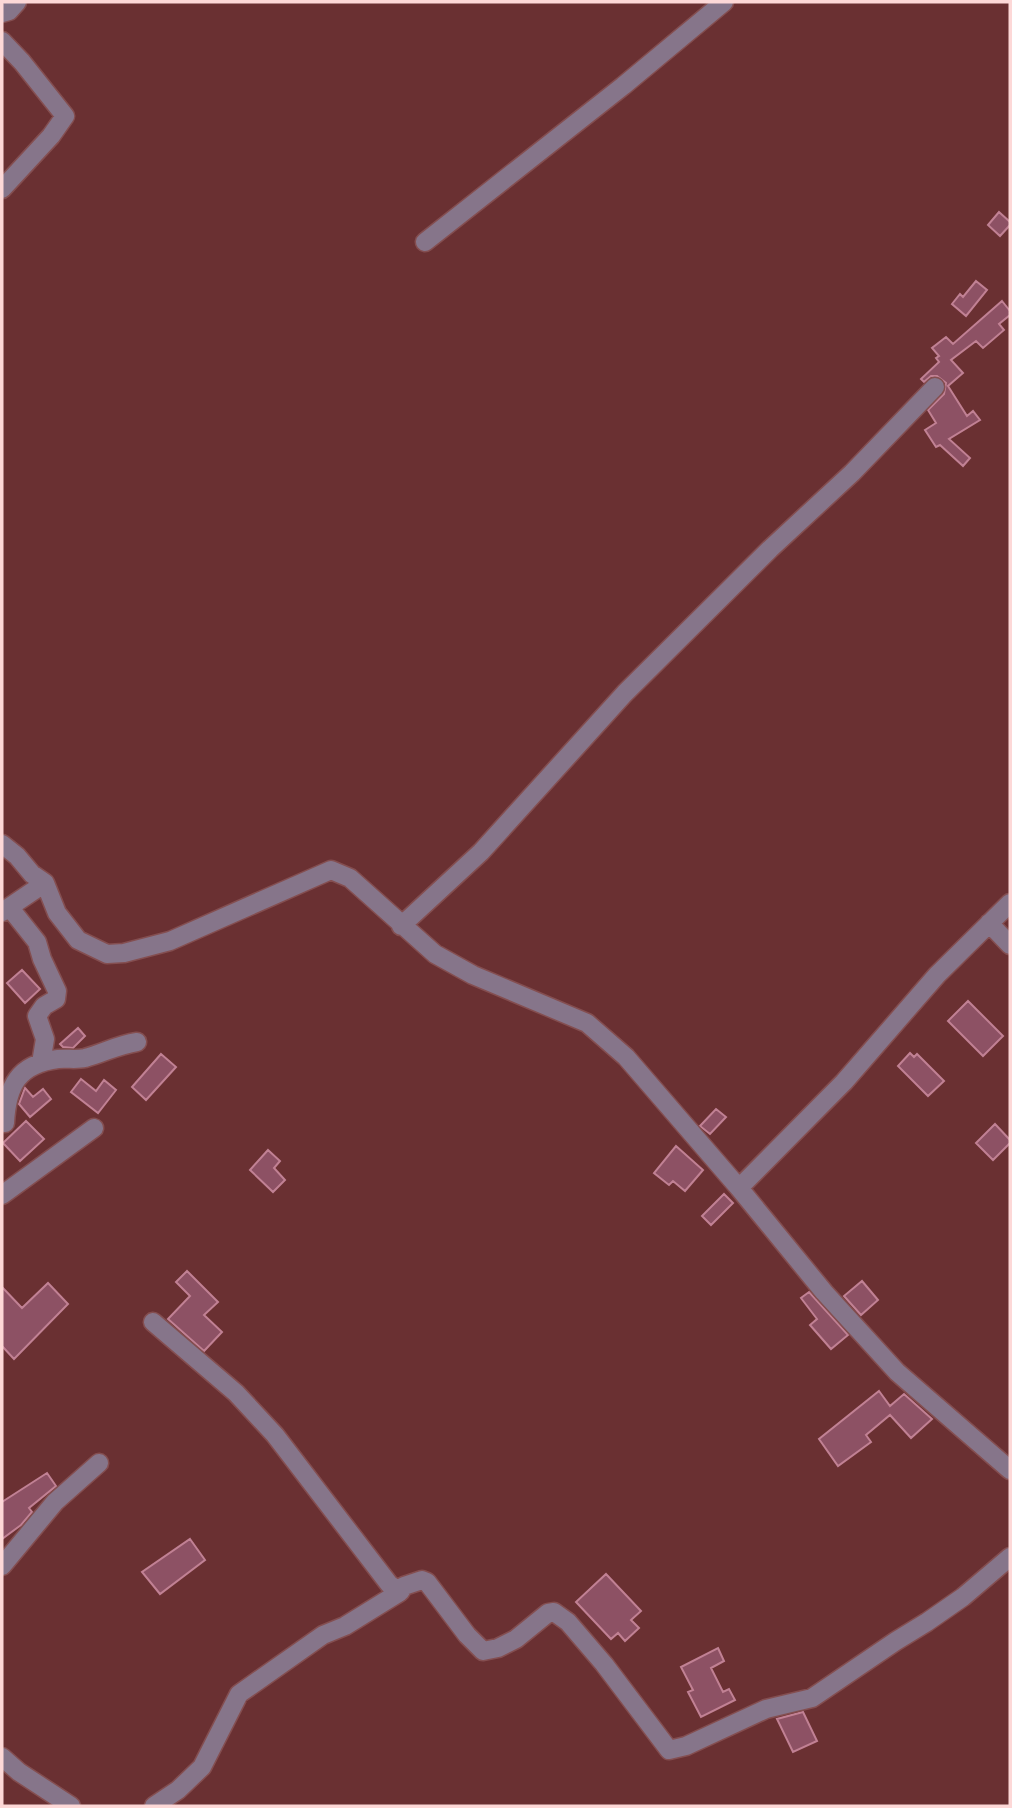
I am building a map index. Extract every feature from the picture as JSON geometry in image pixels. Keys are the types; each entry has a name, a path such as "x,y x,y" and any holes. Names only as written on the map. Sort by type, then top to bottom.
{"street":[{"path":"425,242 724,2"},
{"path":"2,41 51,97 65,118 2,189"},
{"path":"401,926 481,852 625,693 852,473 935,387"},
{"path":"2,844 17,856 32,874 46,883 57,913 78,940 107,954 124,953 170,941 331,870 350,878 435,954 473,975 587,1023 626,1058 739,1188 824,1292 897,1372 1010,1470"},
{"path":"41,1063 46,1041 37,1016 44,1006 56,999 57,991 37,942 6,910 46,883"},
{"path":"739,1188 844,1082 937,975 1010,903"},
{"path":"989,923 1010,945"},
{"path":"5,1123 6,1102 11,1086 23,1074 41,1063 85,1058 114,1046 138,1042"},
{"path":"2,1195 94,1128"},
{"path":"153,1322 236,1393 275,1435 352,1533 384,1579 400,1592"},
{"path":"2,1566 55,1502 99,1463"},
{"path":"154,1806 178,1790 202,1768 239,1694 323,1635 345,1626 400,1592 404,1586 417,1581 427,1582 467,1635 483,1651 509,1643 548,1613 554,1612 568,1622 604,1664 667,1749 672,1751 766,1709 811,1699 963,1597 1010,1557"},
{"path":"2,1757 19,1772 71,1806"}],"building":[{"path":"999,212 1010,222 1000,236 988,225"},
{"path":"976,281 987,290 966,316 952,304 960,294 963,297"},
{"path":"1002,301 1010,311 1010,315 999,324 1004,330 983,348 976,341 951,360 963,373 948,386 967,416 973,411 980,420 949,439 970,458 963,466 940,445 936,447 925,430 936,423 928,410 944,394 946,383 937,376 931,376 924,382 921,379 939,362 936,358 939,356 932,348 946,337 953,344"},
{"path":"22,970 40,989 25,1003 7,983"},
{"path":"968,1001 1003,1036 983,1056 948,1021"},
{"path":"78,1028 85,1036 73,1048 63,1047 60,1044"},
{"path":"910,1053 914,1057 917,1054 944,1081 928,1096 898,1066"},
{"path":"161,1054 176,1067 146,1100 132,1087"},
{"path":"81,1079 96,1091 104,1080 116,1090 98,1113 71,1092"},
{"path":"25,1088 33,1097 43,1089 51,1099 30,1117 19,1104"},
{"path":"716,1109 726,1117 710,1134 700,1126"},
{"path":"26,1121 44,1139 20,1161 3,1143"},
{"path":"995,1124 1010,1143 993,1160 976,1143"},
{"path":"676,1146 703,1170 685,1191 673,1181 669,1185 654,1173"},
{"path":"268,1150 280,1161 274,1168 285,1180 273,1192 250,1170"},
{"path":"724,1194 733,1203 711,1225 702,1216"},
{"path":"187,1271 218,1302 204,1315 222,1332 204,1351 168,1319 190,1296 176,1282"},
{"path":"862,1281 878,1300 861,1315 844,1296"},
{"path":"48,1283 68,1304 14,1359 2,1346 2,1287 22,1308"},
{"path":"809,1292 848,1335 831,1349 810,1325 817,1319 801,1298"},
{"path":"879,1391 890,1406 904,1394 932,1419 911,1438 890,1415 866,1435 871,1442 838,1466 819,1439"},
{"path":"47,1473 56,1486 29,1508 32,1512 21,1525 2,1539 2,1502"},
{"path":"190,1539 205,1560 160,1594 142,1572"},
{"path":"606,1574 641,1611 631,1620 639,1628 625,1641 618,1633 611,1639 576,1602"},
{"path":"718,1648 724,1661 711,1668 723,1692 729,1689 735,1700 701,1717 688,1692 693,1690 681,1667"},
{"path":"803,1712 817,1741 793,1752 777,1719"}]}
